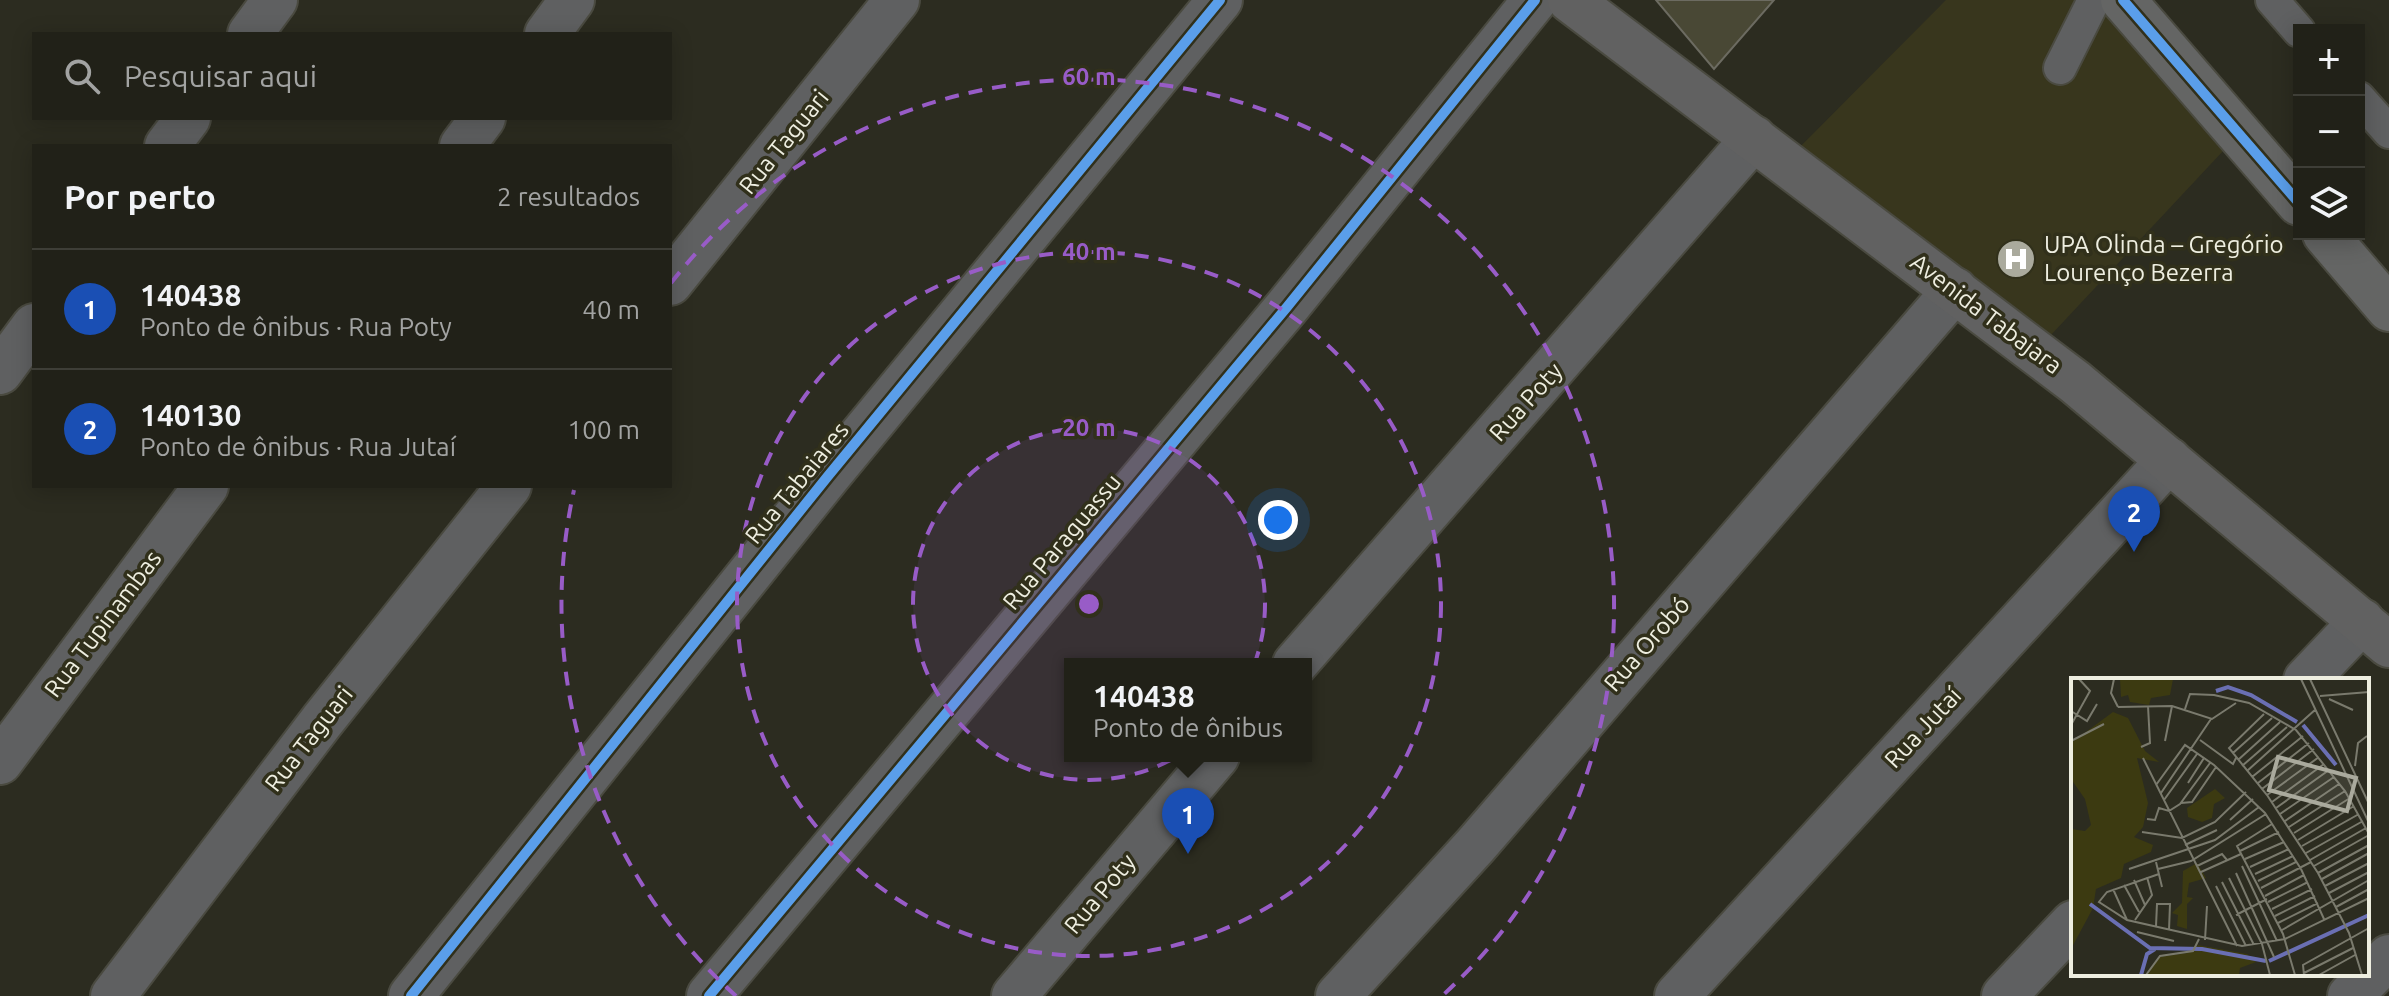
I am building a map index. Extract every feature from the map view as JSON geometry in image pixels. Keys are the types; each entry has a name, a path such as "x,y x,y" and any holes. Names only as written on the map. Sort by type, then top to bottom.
{"highway":[{"path":"2123,0 2293,196"},
{"path":"2330,240 2389,309"}],"street":[{"path":"251,32 275,0"},
{"path":"548,32 572,0"},
{"name":"Rua Taguari","path":"672,281 897,0"},
{"name":"Rua Tabaiares","path":"411,996 828,476 1220,0"},
{"name":"Rua Paraguassu","path":"709,996 1287,307 1535,0"},
{"name":"Avenida Tabajara","path":"1570,0 1955,290 2169,460 2376,633"},
{"path":"168,144 186,120"},
{"path":"464,144 482,120"},
{"name":"Rua Poty","path":"1300,658 1754,138"},
{"name":"Rua Orobó","path":"1338,996 1476,845 1955,290"},
{"path":"0,372 32,329"},
{"name":"Rua Jutaí","path":"1677,996 2169,460"},
{"name":"Rua Tupinambas","path":"0,762 205,488"},
{"name":"Rua Taguari","path":"113,996 322,721 507,488"},
{"path":"2309,678 2376,633"},
{"name":"Rua Poty","path":"1014,996 1212,762"},
{"path":"2004,996 2071,925"},
{"path":"2350,996 2389,957"}],"lane":[{"path":"2060,68 2094,0"},
{"path":"2272,0 2293,24"},
{"path":"2365,105 2389,132"}],"shaded area":[{"name":"UPA Olinda – Gregório Lourenço Bezerra","path":"1946,0 2114,0 2238,135 2036,351 1781,166"}],"building":[{"path":"1656,0 1774,0 1714,69"}],"cycle path":[{"path":"411,996 828,476 1220,0"},
{"path":"709,996 1287,307 1535,0"},
{"path":"2123,0 2293,196"}],"place":[{"name":"UPA Olinda – Gregório Lourenço Bezerra","path":"2016,259"},
{"name":"140130","path":"2134,552"},
{"name":"140438","path":"1188,854"}]}
